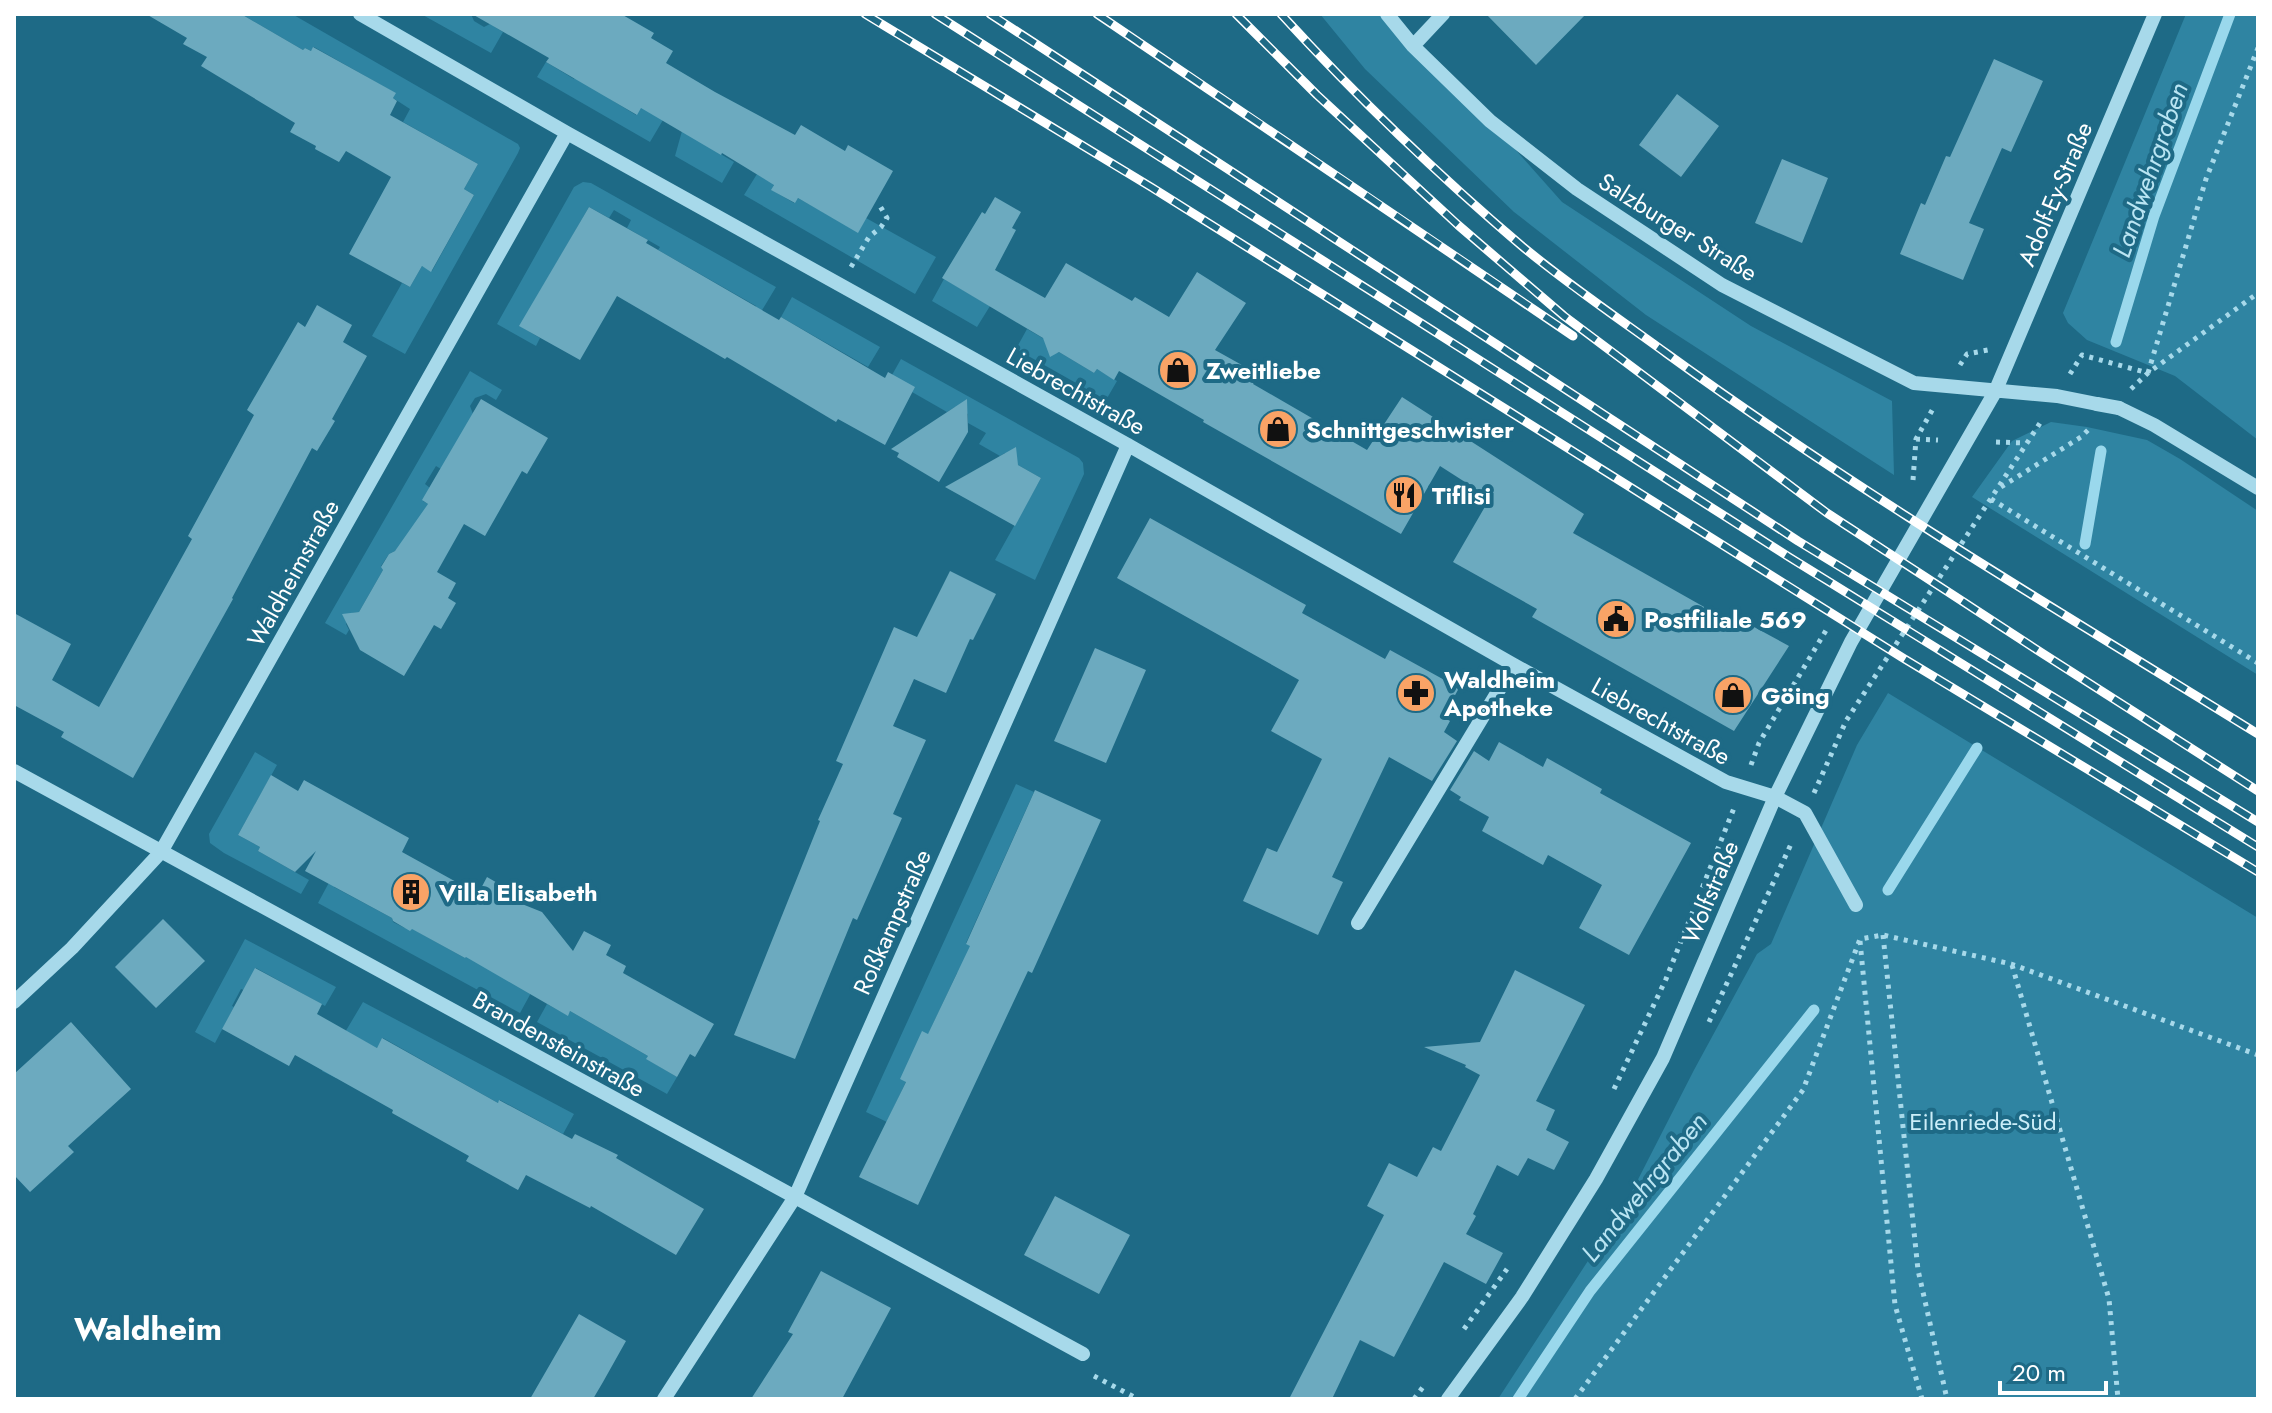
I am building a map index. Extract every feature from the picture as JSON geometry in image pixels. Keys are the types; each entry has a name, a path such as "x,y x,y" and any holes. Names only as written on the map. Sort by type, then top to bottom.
{"street":[{"name":"Liebrechtstraße","path":"360,14 1514,665 1726,782 1775,797 1805,813"},
{"name":"Salzburger Straße","path":"1387,14 1413,46 1490,121 1577,189 1722,285 1914,383 2057,396 2109,406 2154,425 2258,488"},
{"path":"1413,46 1443,14"},
{"name":"Adolf-Ey-Straße","path":"1995,392 2155,14"},
{"name":"Waldheimstraße","path":"14,1002 72,948 161,852 567,133"},
{"name":"Wolfstraße","path":"1448,1399 1530,1284 1596,1179 1663,1058 1775,797 1851,642 1995,392"},
{"name":"Roßkampstraße","path":"664,1399 795,1197 1128,445"},
{"path":"1358,923 1514,665"},
{"name":"Brandensteinstraße","path":"14,771 1083,1354"},
{"path":"1805,813 1856,905"}],"path":[{"path":"2148,373 2206,179 2258,48"},
{"path":"841,285 869,237 887,218 880,206"},
{"path":"1998,489 2081,437 2109,406 2148,373 2258,293"},
{"path":"2082,355 2148,373"},
{"path":"1750,935 1846,721 2057,396"},
{"path":"1907,491 1915,477 1916,439"},
{"path":"1991,499 2258,663"},
{"path":"1759,743 1828,627"},
{"path":"1609,1100 1666,979 1730,819"},
{"path":"1856,905 1861,926 1895,1305 1922,1399"},
{"path":"1860,939 1883,935 2011,964 2258,1055"},
{"path":"1883,935 1918,1270 1947,1399"},
{"path":"1575,1399 1803,1090 1860,939"},
{"path":"2011,964 2109,1299 2118,1399"},
{"path":"1459,1336 1513,1260"},
{"path":"1083,1354 1093,1376 1138,1399"},
{"path":"1414,1399 1432,1374"}],"green space":[{"path":"241,14 292,14 518,144 520,148 405,354 372,336 402,283 410,287 422,266 432,271 474,195 464,189 478,164 403,122 410,109 393,98 395,93 314,47 311,51 303,50"},
{"path":"421,14 471,14 474,21 484,27 490,24 503,32 491,53"},
{"path":"1320,14 1387,14 1490,121 1562,202 1751,326 1892,401 1894,475 1646,315 1514,212 1365,69"},
{"path":"2186,14 2258,14 2258,440 2175,376 2087,340 2068,323 2063,313"},
{"path":"546,62 574,79 579,72 610,99 636,115 641,107 663,120 650,142 537,77"},
{"path":"682,131 734,162 722,183 675,156"},
{"path":"757,174 774,184 772,190 794,203 798,198 858,232 866,218 936,257 915,294 744,195"},
{"path":"583,182 591,183 776,287 753,325 756,306 658,250 660,247 627,228 631,220 614,210 609,218 589,207 520,326 540,338 536,346 497,324 574,187"},
{"path":"944,279 990,306 977,327 932,301"},
{"path":"792,297 880,347 868,367 781,317"},
{"path":"1027,329 1046,340 1057,353 1094,373 1097,369 1117,381 1106,400 1016,349"},
{"path":"901,359 1083,463 1084,474 1035,580 995,560 1041,478 1018,465 1005,453 1000,456 979,444 986,433 968,423 968,414 955,407 947,412 912,392 892,375"},
{"path":"470,371 502,390 496,400 486,394 475,398 470,406 473,414 441,469 436,466 425,484 430,488 423,501 442,512 389,554 359,612 352,613 346,624 349,630 346,635 325,623"},
{"path":"2051,422 2147,440 2258,511 2258,675 1972,497 2012,441"},
{"name":"Eilenriede-Süd","path":"1888,693 2258,918 2258,1399 1498,1399 1627,1201 1757,954 1771,944 1857,745"},
{"path":"255,752 277,765 238,835 260,847 258,851 309,880 301,894 210,843 209,834"},
{"path":"1016,784 1034,792 966,943 988,954 957,973 887,1122 866,1112"},
{"path":"340,862 334,887 392,918 393,922 409,927 465,958 471,949 550,958 520,1013 318,903"},
{"path":"245,939 336,987 325,1006 256,968 244,990 241,989 215,1043 195,1032"},
{"path":"363,1002 574,1114 563,1134 500,1100 498,1103 383,1038 377,1048 358,1038 336,1078 322,1071"},
{"path":"547,1004 567,1015 570,1011 648,1056 647,1059 677,1077 667,1094 537,1022"}],"building":[{"path":"146,14 241,14 303,50 311,51 313,47 396,93 393,98 397,101 390,115 478,164 464,189 474,195 431,272 422,266 410,287 349,254 391,177 346,151 339,162 315,149 316,146 290,132 295,123 201,66 207,57 183,44 187,38"},
{"path":"472,14 621,14 654,33 651,38 673,51 666,63 715,92 795,135 801,125 845,151 848,145 893,171 858,233 798,198 795,203 771,190 774,185 641,108 637,115 546,62 549,58"},
{"path":"1486,14 1586,14 1536,65"},
{"path":"1994,59 2043,81 2011,152 2002,148 1969,223 1984,229 1963,280 1900,254 1921,203 1925,205 1946,156 1950,157"},
{"path":"1677,94 1719,126 1681,177 1639,145"},
{"path":"1782,159 1828,178 1802,243 1755,223"},
{"path":"995,197 1021,212 1012,228 1016,230 995,270 1045,298 1066,263 1132,301 1135,297 1169,317 1197,272 1246,303 1215,350 1258,374 1253,384 1367,450 1402,397 1584,514 1573,533 1729,621 1732,615 1789,646 1734,731 1532,617 1537,609 1453,562 1490,498 1440,466 1401,534 1119,371 1114,380 1097,369 1094,373 1059,352 1050,357 1043,338 942,278 982,212 985,214"},
{"path":"589,207 779,320 781,317 885,378 888,372 915,387 885,445 838,419 836,422 617,296 580,360 519,326"},
{"path":"317,305 352,325 343,342 367,356 332,419 335,421 317,451 312,448 233,599 133,778 61,737 64,732 14,705 14,613 71,644 52,680 99,707 192,539 188,536 254,415 247,410 298,322 305,327"},
{"path":"481,399 548,438 527,474 522,471 485,536 464,524 437,572 456,583 448,598 456,603 441,629 434,625 404,676 360,650 342,614 359,612 389,554 395,551 428,504 422,500"},
{"path":"967,399 968,432 939,482 897,457 899,453 891,449"},
{"path":"1016,447 1018,465 1041,478 1015,526 945,487"},
{"path":"1150,518 1306,605 1302,613 1385,659 1390,650 1459,688 1443,717 1450,721 1444,732 1457,741 1432,781 1389,757 1332,877 1343,882 1318,935 1243,901 1267,848 1277,852 1322,759 1271,731 1299,680 1117,578"},
{"path":"950,571 996,594 973,640 970,639 946,693 914,679 893,726 926,740 893,814 902,818 857,920 853,918 795,1059 734,1035 843,764 836,761 894,627 917,637"},
{"path":"1095,648 1146,670 1106,763 1054,741"},
{"path":"1499,742 1543,767 1547,758 1602,789 1600,793 1691,843 1629,955 1579,928 1602,885 1548,855 1543,865 1482,831 1489,817 1459,800 1461,797 1450,790 1474,751 1489,761"},
{"path":"271,775 298,791 304,780 409,838 402,852 478,894 487,877 520,896 517,902 542,912 573,951 584,931 611,945 606,955 626,966 623,973 714,1024 695,1057 690,1054 677,1077 646,1059 648,1056 570,1011 568,1016 466,957 412,929 410,931 305,871 316,851 295,872 258,851 260,847 238,835"},
{"path":"1035,790 1101,820 1032,973 1028,971 918,1205 859,1177 906,1082 900,1079 922,1031 928,1034 970,946 966,944"},
{"path":"163,919 205,961 156,1008 115,967"},
{"path":"255,968 322,1004 317,1014 377,1048 382,1038 498,1103 499,1100 572,1139 575,1134 618,1155 616,1158 704,1209 676,1255 591,1206 526,1175 518,1190 466,1161 469,1156 295,1055 289,1066 222,1029"},
{"path":"1515,970 1585,1005 1536,1101 1555,1110 1546,1130 1569,1142 1554,1170 1528,1158 1518,1176 1497,1165 1466,1234 1503,1253 1486,1284 1444,1262 1394,1357 1360,1340 1332,1399 1289,1399 1384,1215 1367,1206 1389,1163 1417,1177 1433,1147 1441,1151 1480,1075 1466,1065 1424,1047 1480,1042"},
{"path":"71,1022 131,1089 68,1146 74,1152 30,1192 14,1175 14,1074"},
{"path":"1055,1196 1130,1235 1099,1294 1024,1255"},
{"path":"821,1271 891,1308 842,1399 751,1399 793,1334 788,1332"},
{"path":"579,1314 626,1341 603,1382 593,1399 530,1399"}],"waterway":[{"name":"Landwehrgraben","path":"2116,342 2154,216 2230,14"},
{"name":"Landwehrgraben","path":"2085,544 2101,451"},
{"name":"Landwehrgraben","path":"1888,890 1977,748"},
{"name":"Landwehrgraben","path":"1518,1399 1590,1291 1814,1010"}],"railway":[{"path":"865,14 1151,187 1903,658 2258,872"},
{"path":"935,14 1789,557 2258,847"},
{"path":"990,14 1798,541 2258,822"},
{"path":"1097,14 1573,336"},
{"path":"1236,14 1317,95 1458,225 1564,316 1827,513 2258,791"},
{"path":"1281,14 1338,75 1429,163 1491,220 1576,288 1738,404 1884,502 2258,734"}],"place":[{"name":"Zweitliebe","path":"1178,370"},
{"name":"Schnittgeschwister","path":"1278,429"},
{"name":"Tiflisi","path":"1404,495"},
{"name":"Postfiliale 569","path":"1616,619"},
{"name":"Waldheim Apotheke","path":"1416,693"},
{"name":"Göing","path":"1733,695"},
{"name":"Villa Elisabeth","path":"411,892"}],"district":[{"name":"Waldheim","path":"148,1329"}]}
